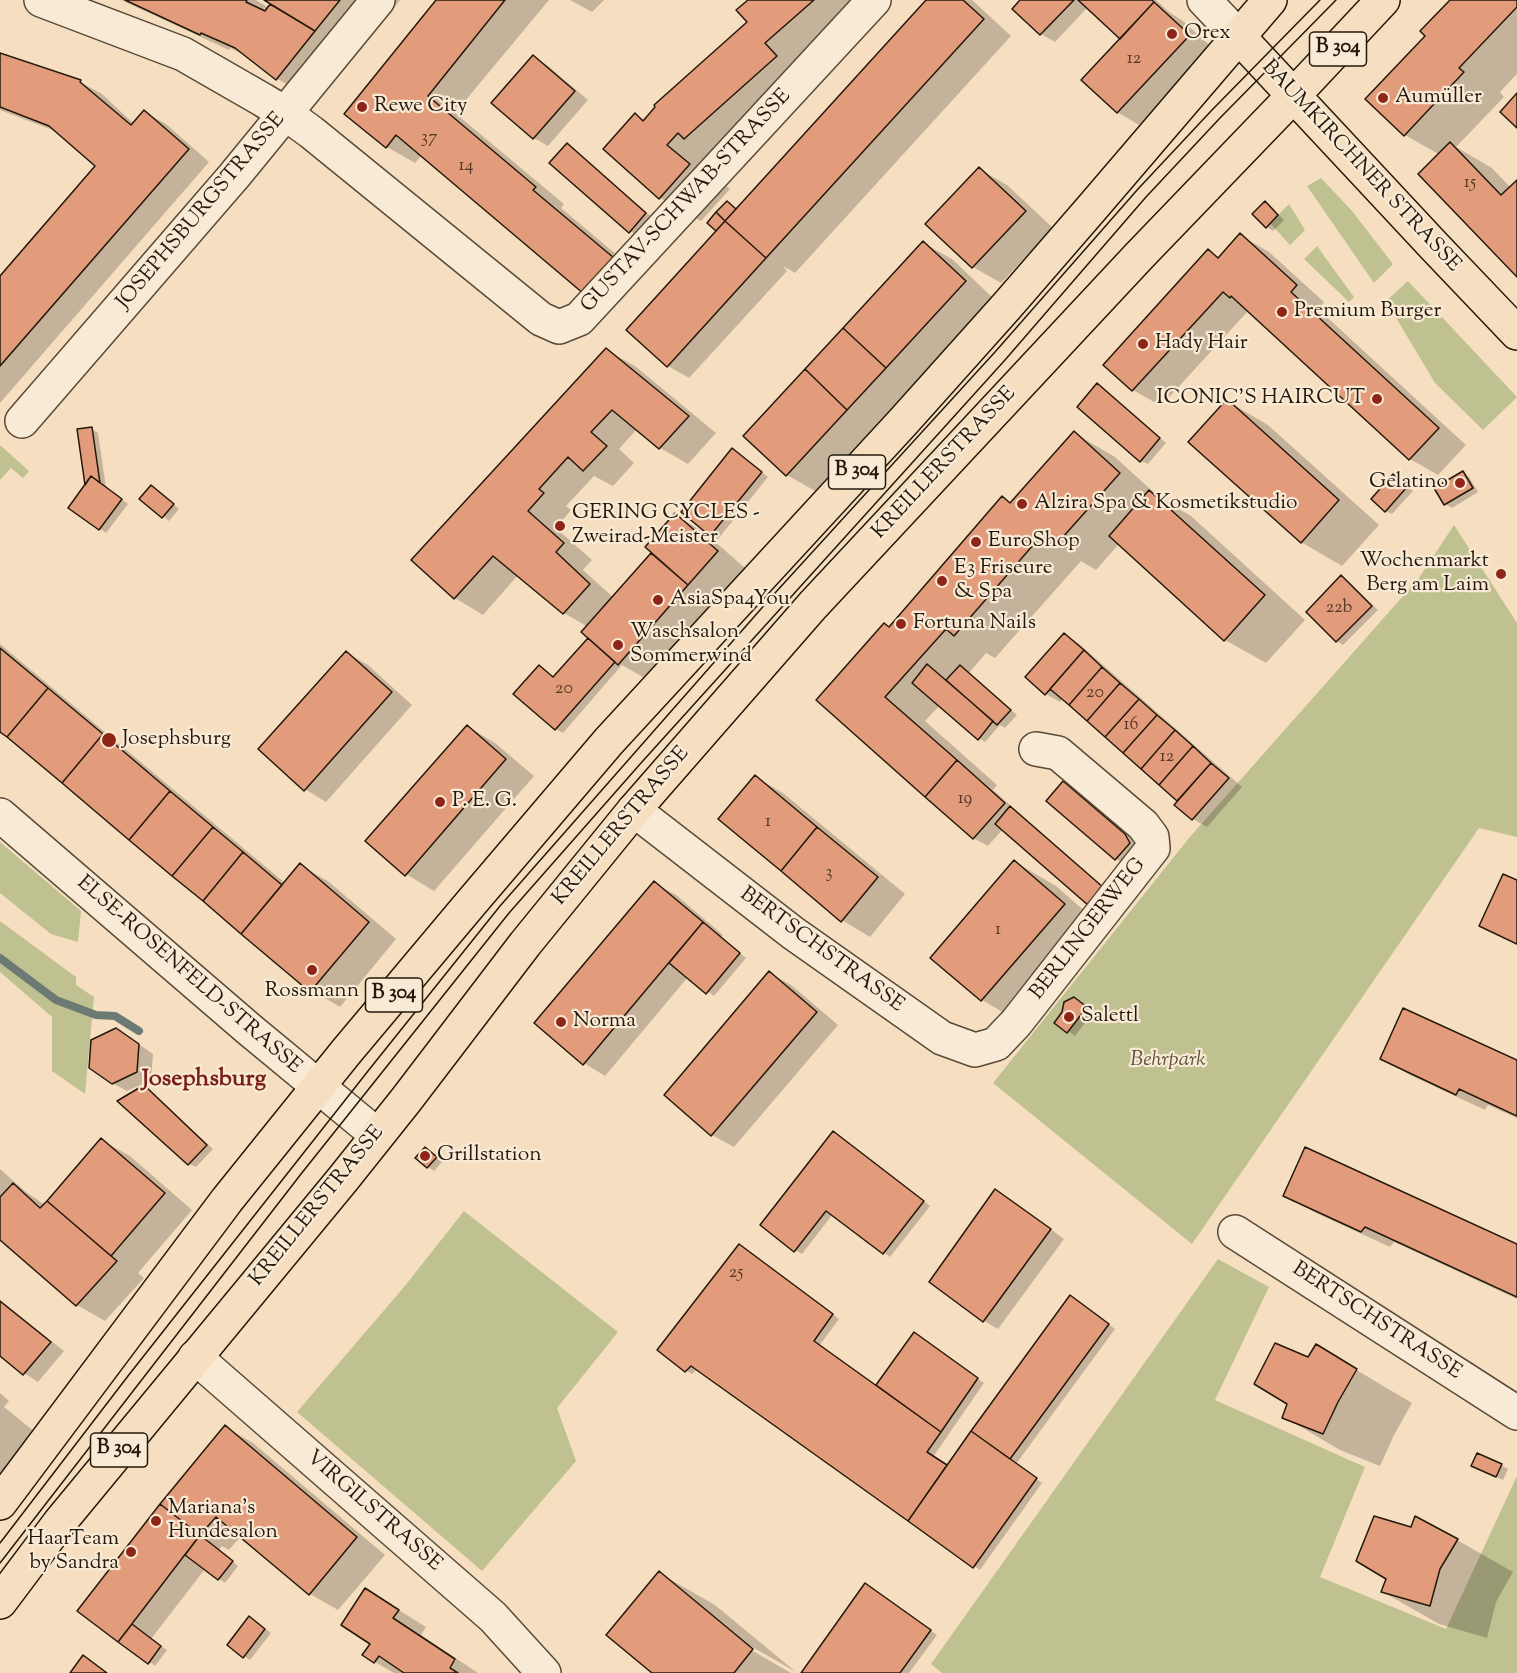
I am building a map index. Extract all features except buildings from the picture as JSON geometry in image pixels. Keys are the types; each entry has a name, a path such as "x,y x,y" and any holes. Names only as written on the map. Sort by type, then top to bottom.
{"main road":[{"name":"B 304","path":"0,1503 227,1200 318,1087 609,741 1006,307 1270,0"},
{"name":"B 304","path":"1293,96 1383,0"},
{"name":"BAUMKIRCHNER STRASSE","path":"1238,36 1517,333"},
{"name":"KREILLERSTRASSE","path":"0,1602 60,1522 343,1179 525,944 634,810 813,605 1139,256 1293,96"}],"street":[{"path":"41,0 183,54 286,114"},
{"name":"JOSEPHSBURGSTRASSE","path":"22,421 159,265 378,0"},
{"name":"GUSTAV-SCHWAB-STRASSE","path":"286,114 542,319 559,327 579,319 874,0"},
{"name":"BAUMKIRCHNER STRASSE","path":"1204,0 1238,36"},
{"name":"BERLINGERWEG","path":"1016,1023 1153,848 1152,837 1143,825 1058,753 1036,749"},
{"name":"BERTSCHSTRASSE","path":"634,810 793,933 942,1038 975,1050 996,1044 1016,1023"},
{"name":"ELSE-ROSENFELD-STRASSE","path":"0,815 377,1135"},
{"name":"BERTSCHSTRASSE","path":"1235,1232 1517,1413"},
{"name":"VIRGILSTRASSE","path":"195,1357 493,1617 544,1673"}],"green space":[{"path":"1321,178 1352,211 1393,264 1374,283 1307,186"},
{"path":"1289,204 1305,230 1290,245 1270,223"},
{"path":"1317,246 1354,297 1349,302 1304,259"},
{"path":"1408,281 1517,397 1483,430 1435,383 1386,301"},
{"path":"0,445 29,471 23,478 11,468 0,480"},
{"name":"Behrpark","path":"1454,525 1517,623 1517,837 1479,828 1192,1244 993,1083 1189,838 1419,578"},
{"path":"0,842 81,911 78,942 51,934 0,893"},
{"path":"0,921 76,977 76,985 94,997 85,1094 52,1071 52,1017 0,972"},
{"path":"464,1211 618,1332 557,1408 576,1461 482,1571 297,1412 404,1287"},
{"path":"1218,1259 1269,1287 1215,1400 1365,1467 1320,1577 1446,1629 1517,1476 1517,1673 942,1673 931,1664"}],"waterway":[{"path":"0,958 56,1000 96,1015 115,1016 139,1031"}],"tram line":[{"path":"0,1543 128,1376 500,906 775,593 995,352 1138,189 1320,0"},
{"path":"0,1563 301,1174 509,913 641,763 1005,360 1146,197 1336,0"}],"place":[{"name":"Orex","path":"1172,34"},
{"name":"Aumüller","path":"1383,98"},
{"name":"Rewe City","path":"362,107"},
{"name":"Premium Burger","path":"1282,312"},
{"name":"Hady Hair","path":"1143,344"},
{"name":"ICONIC'S HAIRCUT","path":"1377,399"},
{"name":"Gelatino","path":"1460,483"},
{"name":"Alzira Spa & Kosmetikstudio","path":"1022,504"},
{"name":"GERING CYCLES - Zweirad-Meister","path":"560,526"},
{"name":"EuroShop","path":"976,542"},
{"name":"Wochenmarkt Berg am Laim","path":"1501,574"},
{"name":"E3 Friseure & Spa","path":"942,581"},
{"name":"AsiaSpa4You","path":"658,600"},
{"name":"Fortuna Nails","path":"901,624"},
{"name":"Waschsalon Sommerwind","path":"618,645"},
{"name":"Josephsburg","path":"109,740"},
{"name":"P. E. G.","path":"440,802"},
{"name":"Rossmann","path":"312,970"},
{"name":"Salettl","path":"1069,1017"},
{"name":"Norma","path":"561,1022"},
{"name":"Grillstation","path":"425,1156"},
{"name":"Mariana's Hundesalon","path":"156,1521"},
{"name":"HaarTeam by Sandra","path":"131,1552"}],"district":[{"name":"Josephsburg","path":"204,1081"}]}
